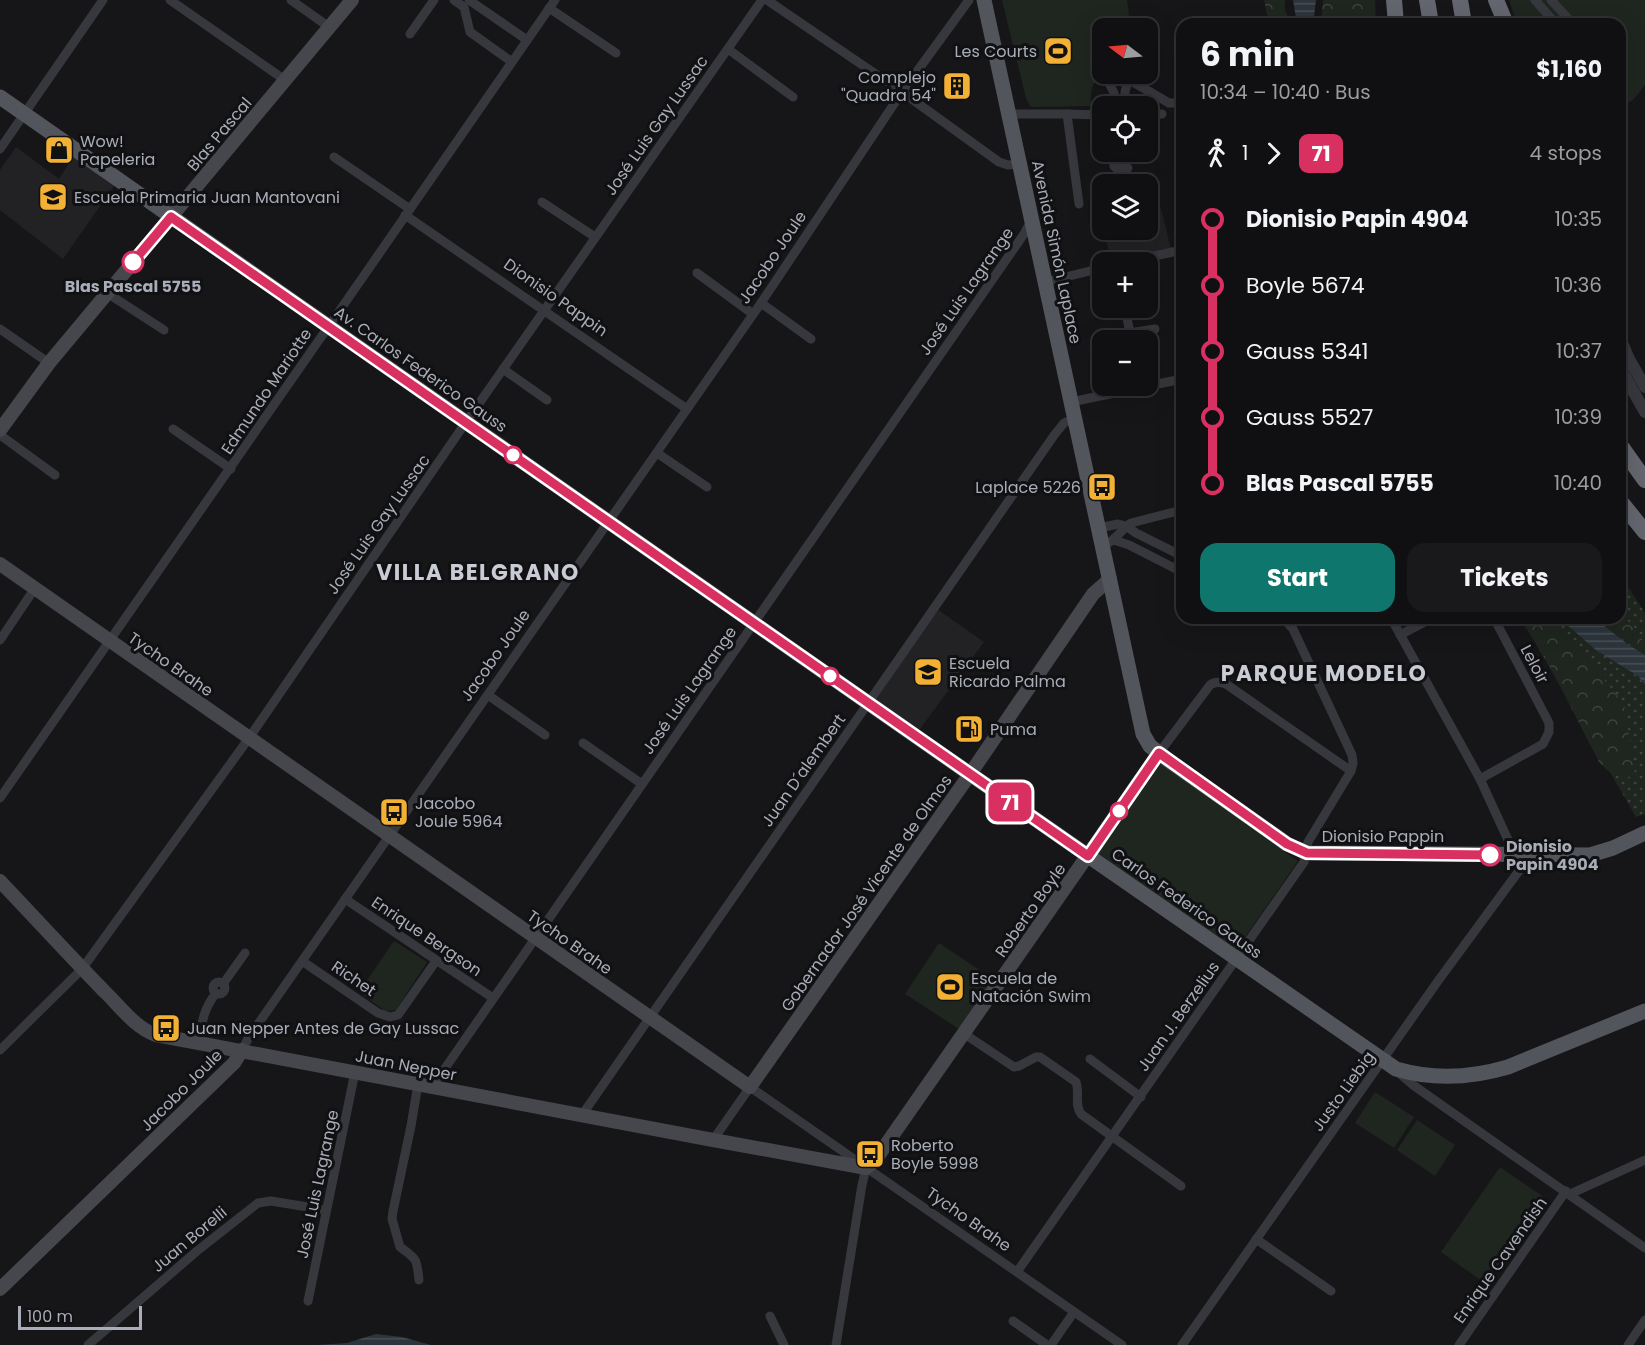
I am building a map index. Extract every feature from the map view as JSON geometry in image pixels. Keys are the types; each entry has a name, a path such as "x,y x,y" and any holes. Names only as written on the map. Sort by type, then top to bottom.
{"highway":[{"path":"1394,0 1396,18"},
{"path":"1427,0 1430,18"},
{"path":"1460,0 1463,18"},
{"path":"1496,0 1504,18"},
{"path":"1626,449 1645,467"},
{"path":"1626,452 1645,480"},
{"path":"1626,509 1645,533"},
{"path":"1626,518 1645,533"}],"main road":[{"name":"Blas Pascal","path":"0,430 49,363 352,0"},
{"name":"Avenida Simón Laplace","path":"984,0 1099,528 1108,543 1110,579 1144,738 1159,753"},
{"name":"Av. Carlos Federico Gauss","path":"0,97 970,774"},
{"name":"Tycho Brahe","path":"0,564 750,1087"},
{"name":"Gobernador José Vicente de Olmos","path":"750,1087 970,774 1093,594 1110,579"},
{"name":"Dionisio Pappin","path":"1159,753 1287,844 1307,853 1590,855 1613,848 1640,835"},
{"name":"Roberto Boyle","path":"866,1168 876,1159 1159,753"},
{"name":"Carlos Federico Gauss","path":"970,774 1387,1064"},
{"name":"Juan Nepper","path":"0,881 82,969 149,1032 866,1168"},
{"path":"1387,1064 1408,1073 1424,1075 1460,1077 1486,1074 1645,1011"},
{"name":"Jacobo Joule","path":"0,1289 234,1063 242,1050"}],"street":[{"path":"0,149 103,0"},
{"path":"170,0 285,80"},
{"path":"291,0 329,27"},
{"path":"410,34 434,0"},
{"path":"454,0 467,2 527,40"},
{"name":"José Luis Gay Lussac","path":"0,1050 82,969 249,738 466,422 762,0"},
{"path":"767,0 902,92 999,162 1008,165 1019,164"},
{"name":"Jacobo Joule","path":"242,1050 761,303 902,92 969,0"},
{"path":"1535,0 1551,18"},
{"path":"1551,0 1568,18"},
{"path":"467,2 470,32 512,62"},
{"path":"552,4 615,53"},
{"name":"Edmundo Mariotte","path":"0,798 231,469 552,4"},
{"path":"728,49 793,97"},
{"path":"1136,84 1169,103 1176,103"},
{"path":"1008,114 1092,115"},
{"path":"1067,114 1079,204"},
{"name":"Dionisio Pappin","path":"334,157 544,311 687,409"},
{"path":"1113,162 1116,168 1128,168"},
{"path":"542,202 596,237"},
{"name":"José Luis Lagrange","path":"425,1086 493,998 1032,220"},
{"path":"1158,255 1176,251"},
{"path":"1045,282 1092,270"},
{"path":"697,273 753,314"},
{"path":"107,293 164,330"},
{"path":"761,303 811,339"},
{"path":"1127,318 1130,333 1155,329"},
{"path":"0,329 49,363"},
{"path":"1626,352 1645,387"},
{"path":"503,369 547,400"},
{"path":"1626,379 1645,412"},
{"path":"1071,402 1176,380"},
{"name":"Juan D´alembert","path":"582,1115 1054,434 1064,423 1075,418"},
{"path":"173,429 231,469"},
{"path":"0,435 55,475"},
{"path":"657,453 706,487"},
{"path":"1108,543 1126,526 1136,521 1176,511"},
{"path":"1099,528 1118,524 1126,526 1176,553"},
{"path":"1108,543 1129,545 1176,569"},
{"path":"0,640 35,588"},
{"path":"1288,624 1293,629 1348,746 1353,759 1351,771 1333,757"},
{"path":"1394,624 1522,855"},
{"path":"1400,635 1421,624"},
{"name":"Leloir","path":"1480,779 1543,744 1549,732 1549,723 1497,624"},
{"name":"Roberto Boyle","path":"1159,753 1213,682 1226,684 1333,757"},
{"path":"488,695 545,735"},
{"path":"583,743 642,784"},
{"path":"1333,757 1345,756 1348,746"},
{"name":"Juan J. Berzelius","path":"1017,1272 1304,862 1308,842 1351,771"},
{"name":"Justo Liebig","path":"1182,1345 1256,1239 1387,1064 1438,981 1521,868 1522,855"},
{"name":"Enrique Bergson","path":"345,899 493,998"},
{"path":"199,1042 203,1014 216,993 224,993 223,984 245,953"},
{"name":"Richet","path":"302,961 378,1013 390,1017 398,1015 436,961"},
{"path":"963,1033 1014,1067 1036,1057 1076,1082 1078,1087 1077,1108 1081,1114 1181,1186"},
{"path":"1090,1059 1140,1097"},
{"name":"Carlos Federico Gauss","path":"1387,1064 1645,1248"},
{"name":"José Luis Lagrange","path":"308,1301 355,1072"},
{"path":"1424,1075 1419,1085 1426,1094"},
{"path":"419,1280 414,1256 400,1247 392,1219 411,1126 425,1086"},
{"name":"Gobernador José Vicente de Olmos","path":"713,1140 750,1087"},
{"name":"Tycho Brahe","path":"750,1087 1122,1345"},
{"path":"1568,1193 1645,1160"},
{"name":"Roberto Boyle","path":"836,1345 866,1168"},
{"name":"Enrique Cavendish","path":"1459,1345 1568,1193"},
{"name":"Juan Borelli","path":"88,1345 197,1251 258,1203 271,1201 326,1210"},
{"path":"1256,1239 1331,1291"},
{"path":"1013,1321 1049,1345 1074,1312"},
{"path":"770,1316 784,1345"},
{"path":"1628,1345 1645,1320"}],"shaded area":[{"path":"1293,0 1316,0 1315,18 1296,18"},
{"name":"Escuela Primaria Juan Mantovani","path":"16,147 59,179 75,154 116,183 63,259 0,210 0,170"},
{"path":"1158,197 1171,249 1157,252 1109,252 1106,240 1158,240"},
{"name":"Escuela Ricardo Palma","path":"937,609 984,642 917,733 874,703"},
{"path":"1566,624 1602,624 1645,655 1645,685 1638,676 1597,651"},
{"path":"376,1334 402,1337 431,1345 317,1345 347,1343"}],"green space":[{"name":"Les Courts","path":"1002,0 1127,0 1129,15 1124,18 1092,18 1092,84 1094,84 1091,106 1033,107 1026,98"},
{"path":"1264,0 1285,0 1285,10 1288,18 1268,18"},
{"path":"1323,0 1375,0 1376,18 1321,18"},
{"path":"1509,0 1645,0 1645,85 1633,100 1626,104 1626,18 1515,18"},
{"path":"1626,583 1645,613 1645,655 1602,624 1626,624"},
{"path":"1626,619 1641,636 1645,653 1602,624 1626,624"},
{"path":"1523,624 1553,624 1594,667 1624,704 1636,779 1608,771 1599,762 1543,653"},
{"path":"1524,624 1566,624 1597,651 1638,676 1645,685 1645,814 1636,817"},
{"path":"1160,764 1298,861 1236,950 1098,853"},
{"path":"394,941 427,962 396,1010 385,1011 359,992"},
{"name":"Escuela de Natación Swim","path":"939,943 996,981 962,1031 905,994"},
{"path":"1375,1092 1414,1117 1394,1148 1355,1123"},
{"path":"1417,1120 1455,1145 1435,1176 1397,1150"},
{"path":"1500,1167 1545,1198 1486,1284 1441,1252"}],"bus line":[{"name":"71","path":"133,262 171,217 1088,856 1159,753 1287,844 1307,853 1490,855"}],"place":[{"name":"Les Courts","path":"1058,51"},
{"name":"Complejo \"Quadra 54\"","path":"957,86"},
{"name":"Wow! Papeleria","path":"59,150"},
{"name":"Escuela Primaria Juan Mantovani","path":"53,197"},
{"name":"Blas Pascal 5755","path":"133,262"},
{"name":"Laplace 5226","path":"1102,487"},
{"name":"Escuela Ricardo Palma","path":"928,672"},
{"name":"Puma","path":"969,729"},
{"name":"Jacobo Joule 5964","path":"394,812"},
{"name":"Dionisio Papin 4904","path":"1490,855"},
{"name":"Escuela de Natación Swim","path":"950,987"},
{"name":"Juan Nepper Antes de Gay Lussac","path":"166,1028"},
{"name":"Roberto Boyle 5998","path":"870,1154"}],"district":[{"name":"VILLA BELGRANO","path":"478,572"},
{"name":"PARQUE MODELO","path":"1324,673"}]}
